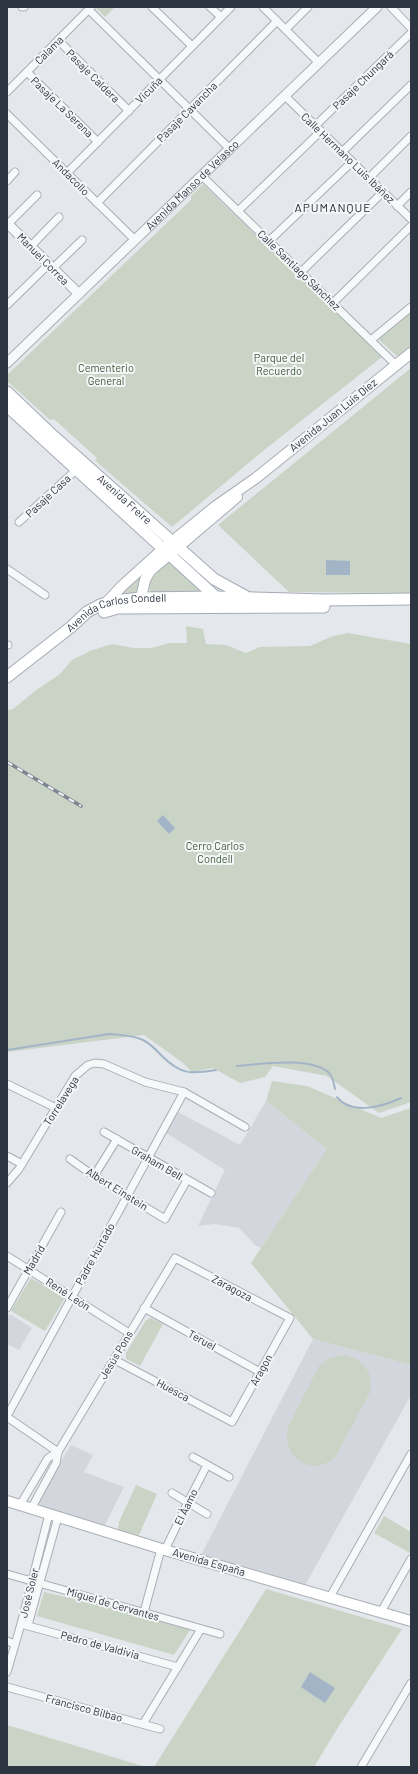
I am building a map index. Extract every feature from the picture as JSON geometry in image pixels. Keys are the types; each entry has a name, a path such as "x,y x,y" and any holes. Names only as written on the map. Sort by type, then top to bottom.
{"main road":[{"name":"Avenida Juan Luis Diez","path":"106,603 128,580 166,552 216,506 256,478 411,353"},
{"name":"Avenida Freire","path":"7,392 49,432 214,579 248,597"},
{"name":"Avenida Freire","path":"7,407 216,597 230,607"},
{"name":"Avenida Juan Luis Diez","path":"141,598 148,574 166,552"},
{"name":"Avenida Carlos Condell","path":"71,627 87,612 106,603 141,598 248,597 325,600 411,599"},
{"path":"130,608 141,598"},
{"name":"Avenida Carlos Condell","path":"71,627 101,612 118,608 411,606"},
{"path":"7,677 71,627"},
{"name":"Avenida España","path":"7,1501 163,1549 411,1621"}],"street":[{"path":"152,7 192,46"},
{"path":"210,7 221,18"},
{"name":"Vicuña","path":"67,173 231,7"},
{"path":"263,7 319,63"},
{"path":"286,30 308,7"},
{"name":"Avenida Manso de Velasco","path":"7,363 377,7"},
{"path":"391,7 411,28"},
{"path":"90,8 230,149"},
{"name":"Calama","path":"7,92 90,8"},
{"name":"Pasaje Cavancha","path":"97,203 277,21"},
{"name":"Pasaje Chungará","path":"238,210 411,34"},
{"name":"Pasaje Caldera","path":"58,40 128,111"},
{"name":"Pasaje La Serena","path":"27,72 98,142"},
{"path":"342,152 411,85"},
{"name":"Calle Hermano Luis Ibáñez","path":"285,96 411,219"},
{"name":"Andacollo","path":"7,114 135,240"},
{"path":"369,178 411,136"},
{"path":"270,241 352,162"},
{"path":"7,181 15,172"},
{"name":"Calle Santiago Sánchez","path":"202,176 396,365"},
{"path":"301,272 384,192"},
{"path":"397,206 411,192"},
{"path":"8,224 37,195"},
{"path":"31,246 59,217"},
{"name":"Manuel Correa","path":"8,224 79,294"},
{"path":"332,303 411,226"},
{"path":"7,305 82,240"},
{"path":"371,340 411,307"},
{"name":"Pasaje Casa","path":"19,522 76,470"},
{"path":"7,569 45,595"},
{"name":"Torrelavega","path":"7,1183 22,1164 78,1072 95,1063 104,1064 145,1082 184,1092 245,1127"},
{"path":"7,1084 56,1108"},
{"name":"Padre Hurtado","path":"7,1417 184,1092"},
{"name":"Graham Bell","path":"104,1132 210,1193"},
{"path":"94,1176 117,1139"},
{"path":"7,1156 22,1164"},
{"name":"Albert Einstein","path":"70,1159 94,1176 165,1219 187,1180"},
{"name":"Madrid","path":"7,1308 61,1212"},
{"name":"René León","path":"7,1256 129,1333"},
{"name":"Jesús Pons","path":"31,1508 56,1464 58,1452 175,1258"},
{"name":"Zaragoza","path":"175,1258 290,1318"},
{"name":"Teruel","path":"144,1308 260,1372"},
{"name":"Aragon","path":"232,1422 290,1318"},
{"name":"Huesca","path":"113,1359 232,1422"},
{"path":"7,1417 58,1452"},
{"name":"Jesús Pons","path":"20,1505 48,1458 58,1452"},
{"path":"330,1598 411,1454"},
{"path":"193,1457 229,1477"},
{"name":"El Àamo","path":"144,1612 163,1549 207,1465"},
{"path":"172,1493 207,1514"},
{"name":"José Soler","path":"25,1624 32,1581 54,1516"},
{"name":"José Soler","path":"7,1672 15,1644 25,1624 40,1583 54,1516"},
{"path":"381,1612 411,1559"},
{"name":"Miguel de Cervantes","path":"7,1574 220,1634"},
{"name":"Pedro de Valdivia","path":"25,1624 178,1666"},
{"path":"143,1724 200,1629"},
{"path":"7,1641 15,1644"},
{"path":"361,1767 411,1683"},
{"name":"Francisco Bilbao","path":"7,1687 160,1730"}],"shaded area":[{"path":"266,1101 327,1149 261,1248 255,1245 239,1228 215,1224 198,1226 225,1170 166,1133 178,1112 240,1145"},
{"path":"10,1314 32,1328 19,1350 7,1344 7,1318"},
{"path":"313,1339 411,1365 411,1395 304,1587 201,1555"},
{"path":"71,1445 93,1455 84,1472 124,1487 105,1525 42,1507 37,1501"}],"green space":[{"path":"115,7 105,17 96,8"},
{"name":"Cementerio General","path":"203,184 382,357 263,451 172,527 99,464 95,460 97,458 54,419 50,420 7,381 7,375 191,200 191,196"},
{"path":"411,312 411,348 399,358 378,339"},
{"path":"411,368 411,593 289,592 218,525"},
{"path":"170,561 204,594 154,596 147,585 165,563"},
{"path":"149,565 135,594 118,595"},
{"name":"Cerro Carlos Condell","path":"186,626 203,629 206,644 226,645 246,653 260,647 310,646 333,636 348,633 411,644 411,1102 379,1113 327,1076 273,1066 265,1077 240,1083 213,1068 192,1072 183,1063 144,1035 7,1052 7,710 13,709 35,691 60,674 72,660 90,651 112,644 133,648 152,648 169,643 187,643"},
{"path":"272,1081 307,1086 381,1118 411,1108 411,1365 313,1339 251,1263 327,1149 266,1101"},
{"path":"31,1278 65,1298 45,1331 11,1311"},
{"path":"151,1318 163,1324 140,1366 126,1359 126,1353 146,1320"},
{"path":"343,1355 357,1359 364,1365 369,1373 371,1387 370,1392 336,1456 327,1463 318,1466 300,1462 289,1448 287,1438 288,1427 319,1366 330,1358"},
{"path":"136,1485 157,1494 139,1535 118,1530 119,1522"},
{"path":"384,1516 411,1532 410,1553 374,1533"},
{"path":"266,1589 402,1629 314,1767 154,1767"},
{"path":"44,1592 70,1598 72,1594 90,1599 91,1602 190,1630 174,1655 37,1616"},
{"path":"7,1725 146,1767 7,1767"}],"water":[{"path":"326,560 350,561 350,575 326,575"},
{"path":"163,815 175,828 169,834 157,821"},
{"path":"310,1672 335,1688 325,1703 301,1687"}],"waterway":[{"path":"7,1050 109,1034 122,1035 139,1038 146,1042 175,1067 181,1070 187,1072 216,1070"},
{"path":"237,1066 286,1062 312,1065 322,1068 330,1074 333,1079 335,1089"},
{"path":"337,1097 343,1103 359,1108 368,1108 386,1104 401,1098"}],"railway":[{"path":"7,762 81,806"}],"district":[{"name":"APUMANQUE","path":"333,208"}],"park label":[{"name":"Parque del Recuerdo","path":"279,364"}]}
